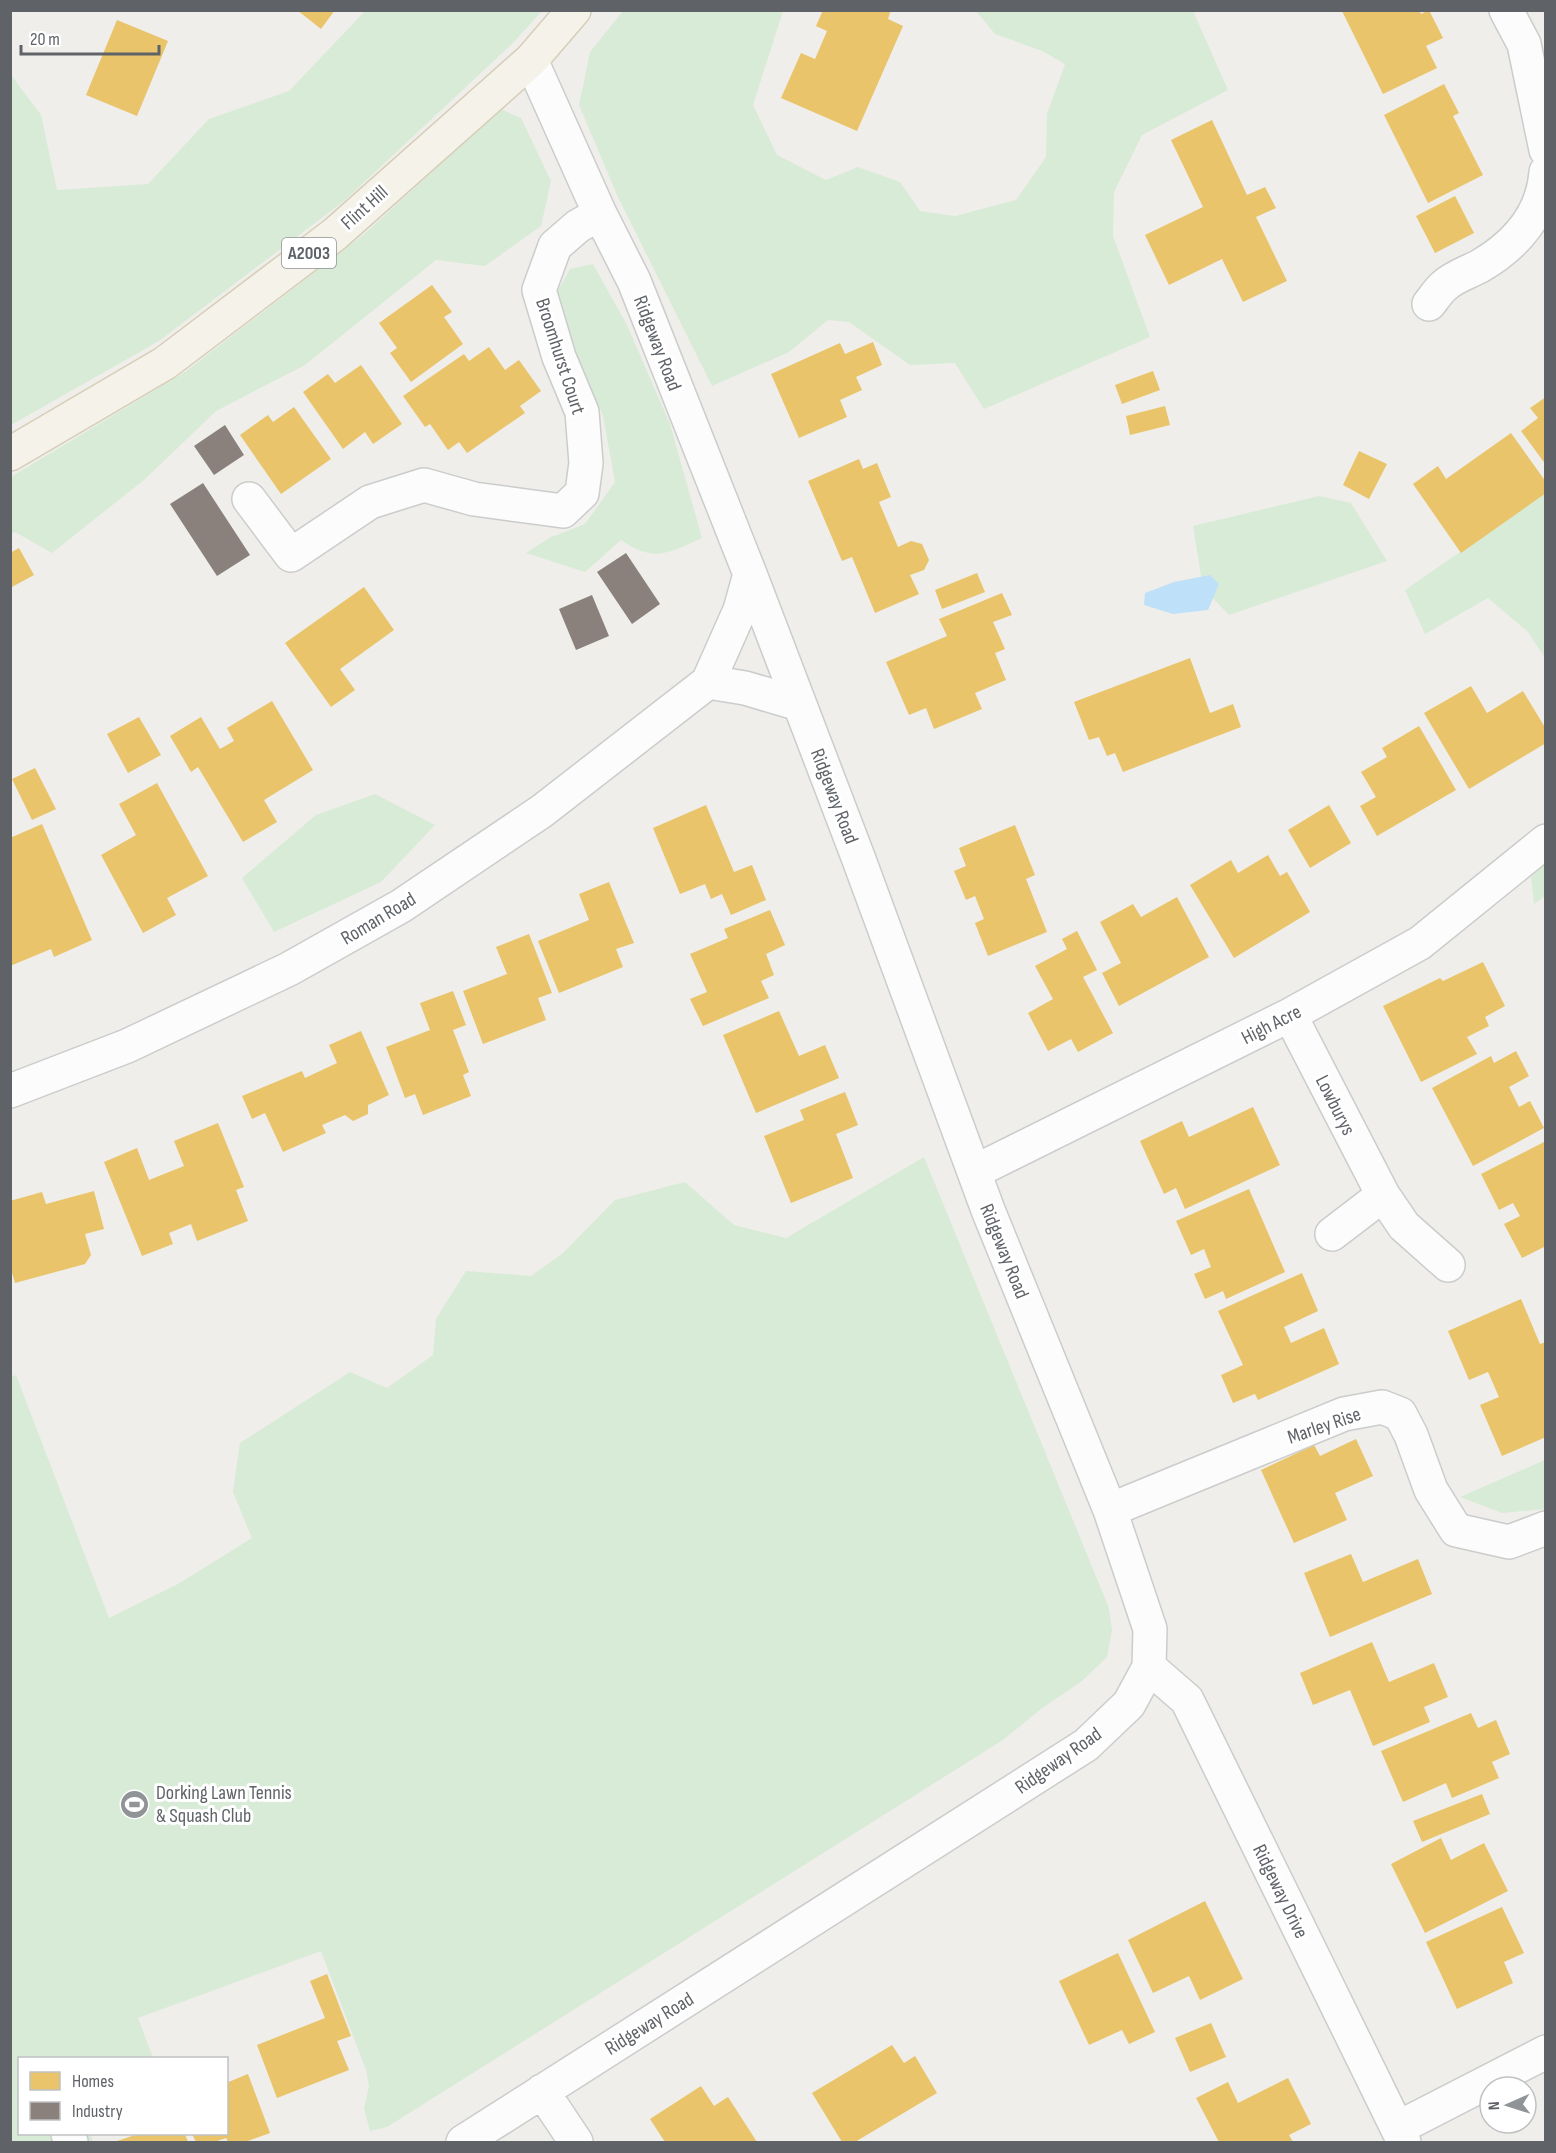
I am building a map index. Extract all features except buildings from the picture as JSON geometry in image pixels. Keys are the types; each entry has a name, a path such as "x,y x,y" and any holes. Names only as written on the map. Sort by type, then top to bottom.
{"main road":[{"name":"Flint Hill","path":"10,454 165,363 334,234 531,60 574,10"}],"street":[{"path":"1506,10 1524,44 1545,150"},
{"name":"Ridgeway Road","path":"464,2142 1086,1745 1129,1704 1149,1667 1150,1629 1110,1510 974,1172 750,574 633,281 600,214 531,60"},
{"path":"1429,304 1445,285 1482,264 1513,242 1536,213 1544,190 1545,171"},
{"name":"Broomhurst Court","path":"249,499 291,555 370,502 424,485 474,499 563,511 582,493 586,463 582,412 559,357 540,290 555,246 578,226 600,214"},
{"name":"Roman Road","path":"10,1091 127,1046 289,969 401,906 542,811 708,682 740,610 750,574"},
{"path":"708,682 745,688 799,704"},
{"name":"High Acre","path":"974,1172 1290,1016 1419,943 1545,841"},
{"name":"Lowburys","path":"1290,1016 1383,1195 1404,1226 1448,1265"},
{"path":"1332,1234 1383,1195"},
{"name":"Marley Rise","path":"1110,1510 1344,1414 1382,1407 1400,1414 1412,1435 1431,1490 1456,1530 1509,1542 1545,1528"},
{"name":"Ridgeway Drive","path":"1149,1667 1187,1700 1401,2135 1545,2052"},
{"path":"542,2091 576,2142"}],"green space":[{"path":"366,10 542,11 512,44 344,201 159,341 11,425 11,75 41,115 57,190 148,184 209,119 289,91"},
{"path":"623,11 783,11 753,105 777,155 826,180 858,167 900,182 920,211 955,216 1016,200 1046,157 1047,114 1065,64 1042,51 995,34 976,11 1193,11 1228,90 1142,135 1114,192 1113,236 1150,337 984,409 955,363 910,365 849,322 828,320 789,352 712,386 617,195 579,105 590,52"},
{"path":"501,109 521,118 551,181 541,226 485,266 436,260 305,365 216,411 144,480 52,553 15,532 11,534 11,477 185,372 363,235"},
{"path":"593,264 627,325 670,424 702,538 662,553 643,552 621,540 585,572 526,553 549,538 585,524 615,482 603,416 569,336 557,292 570,269"},
{"path":"1545,493 1545,658 1528,632 1488,598 1425,634 1405,590"},
{"path":"1319,496 1351,503 1387,561 1229,615 1203,588 1193,526"},
{"path":"375,794 435,825 381,882 274,932 242,878 316,815"},
{"path":"1545,864 1545,896 1534,904 1531,877"},
{"path":"924,1157 1109,1608 1112,1631 1107,1657 1082,1681 1041,1709 1003,1740 387,2127 370,2131 364,2108 369,2086 366,2070 321,1951 138,2018 153,2057 18,2057 18,2135 90,2135 93,2142 11,2142 11,1377 16,1375 109,1618 178,1584 252,1538 233,1492 240,1443 350,1372 387,1388 433,1355 436,1319 466,1271 531,1276 563,1253 615,1200 685,1182 734,1225 786,1238"},
{"path":"1545,1460 1545,1509 1502,1513 1460,1497"}],"water":[{"path":"1210,575 1219,584 1208,610 1173,614 1144,605 1145,593 1174,582"}],"place":[{"name":"Dorking Lawn Tennis & Squash Club","path":"135,1804"}]}
